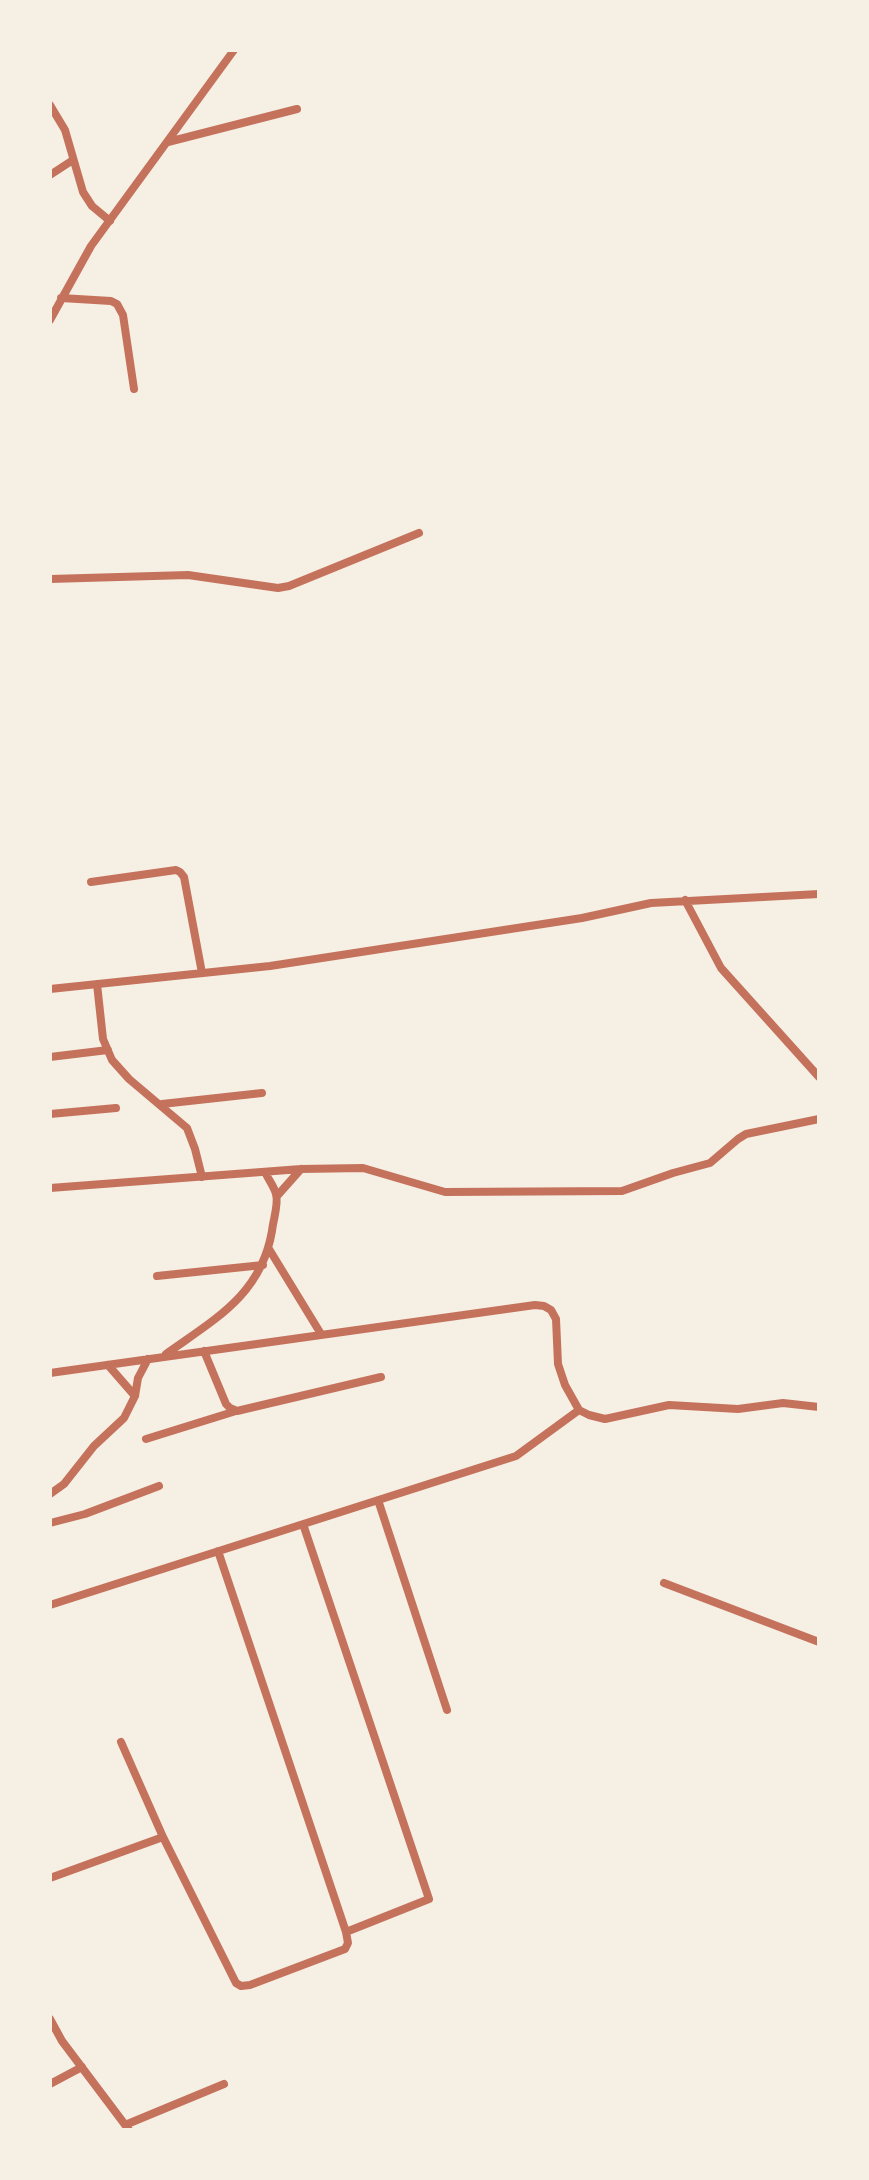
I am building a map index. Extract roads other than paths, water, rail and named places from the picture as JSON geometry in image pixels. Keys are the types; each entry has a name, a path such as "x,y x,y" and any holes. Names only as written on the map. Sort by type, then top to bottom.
{"street":[{"path":"50,320 91,246 234,50"},
{"path":"50,105 65,130 86,199 110,221"},
{"path":"168,142 297,109"},
{"path":"50,175 73,160"},
{"path":"61,298 117,304 123,315 134,389"},
{"path":"50,579 188,575 278,588 419,533"},
{"path":"91,882 176,870 180,872 184,877 202,973"},
{"path":"50,989 270,966 582,918 651,903 819,894"},
{"path":"685,900 721,968 819,1077"},
{"path":"97,984 103,1039 112,1060 129,1079 187,1128 202,1177"},
{"path":"50,1057 108,1050"},
{"path":"162,1104 262,1093"},
{"path":"50,1114 116,1108"},
{"path":"50,1188 301,1169 363,1168 445,1192 622,1191 710,1163 746,1134 819,1119"},
{"path":"163,1357 223,1313 244,1292 263,1265 269,1249 277,1196 301,1169"},
{"path":"265,1172 277,1196"},
{"path":"269,1249 321,1334"},
{"path":"157,1276 263,1265"},
{"path":"50,1373 535,1305 551,1310 556,1319 558,1364 579,1410 605,1419 669,1405 738,1409 783,1403 819,1407"},
{"path":"204,1351 226,1404 237,1411"},
{"path":"50,1494 64,1484 94,1446 124,1418 148,1359"},
{"path":"108,1365 135,1396"},
{"path":"146,1439 237,1411 381,1377"},
{"path":"50,1605 516,1456 579,1410"},
{"path":"50,1523 85,1514 159,1486"},
{"path":"378,1500 447,1710"},
{"path":"303,1524 429,1899 346,1932"},
{"path":"121,1742 163,1837 236,1983 250,1985 345,1949 348,1943 346,1932 218,1551"},
{"path":"664,1583 819,1642"},
{"path":"50,1878 163,1837"},
{"path":"50,2019 62,2041 127,2128 224,2084"},
{"path":"50,2084 82,2067"}]}
